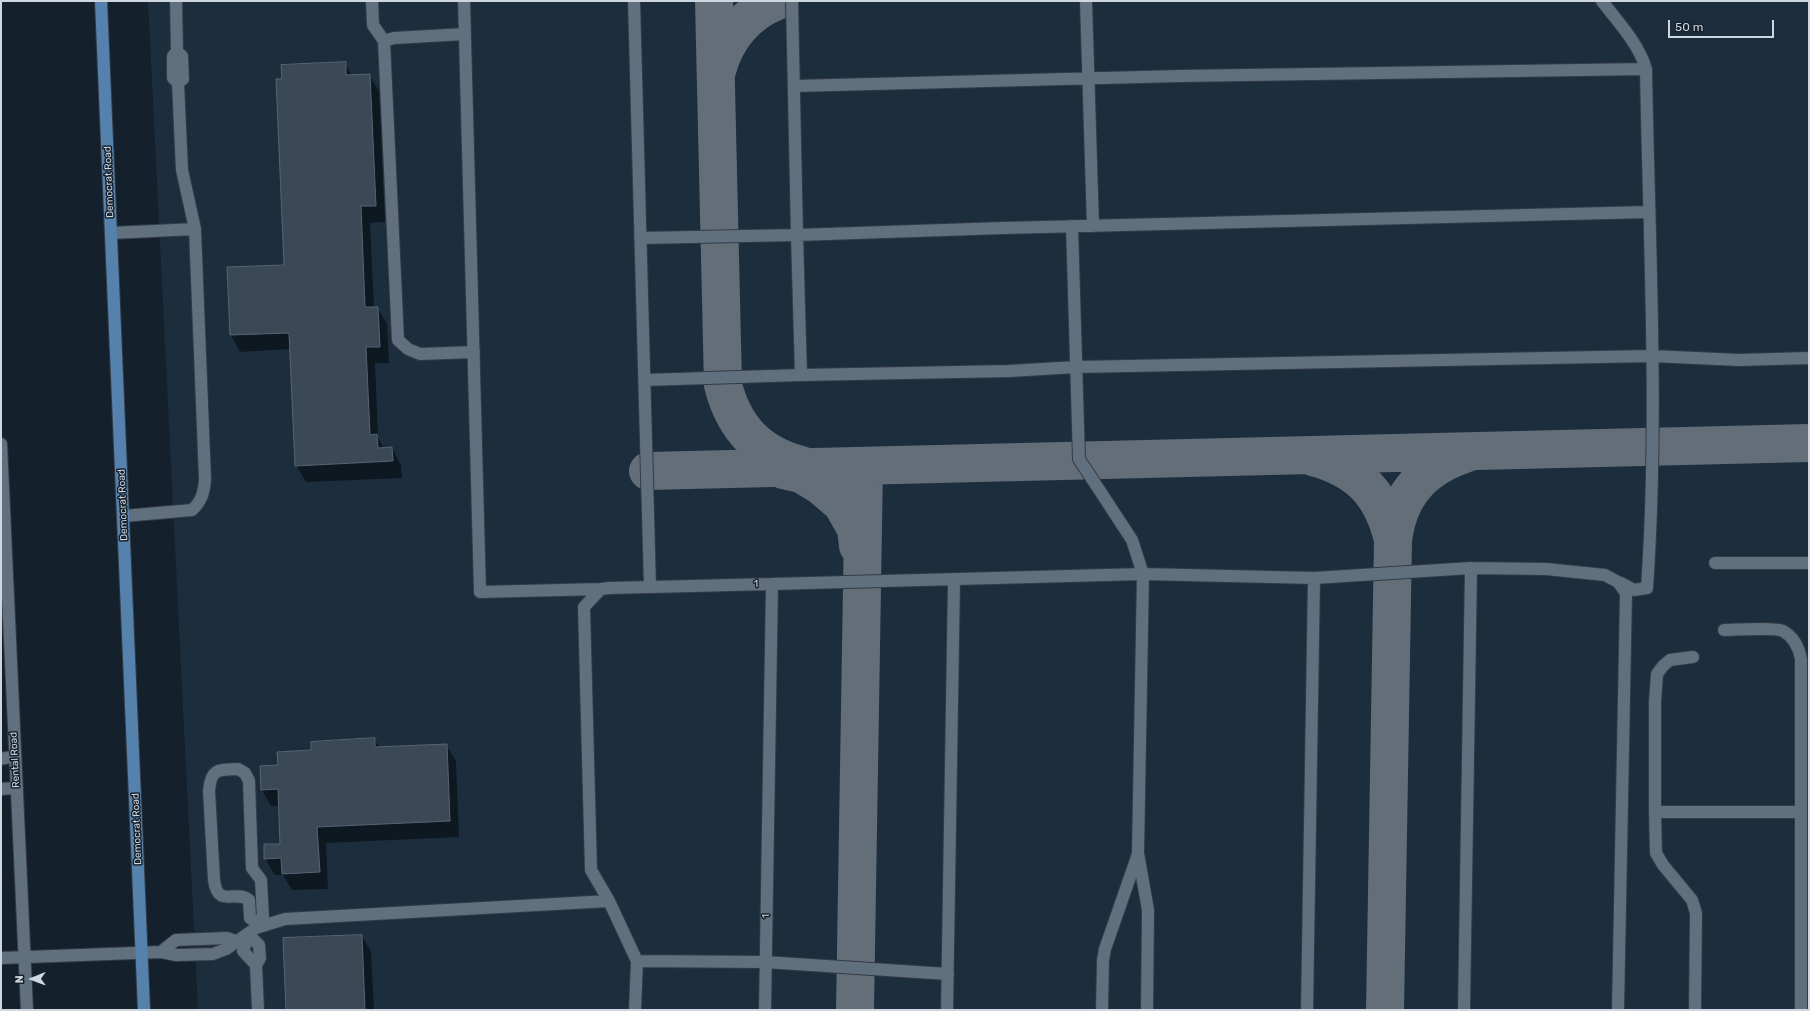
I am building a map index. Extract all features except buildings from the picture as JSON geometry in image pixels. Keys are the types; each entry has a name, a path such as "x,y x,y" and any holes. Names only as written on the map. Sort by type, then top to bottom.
{"main road":[{"name":"Democrat Road","path":"101,1 143,953 144,1010"}],"street":[{"path":"124,516 192,510 199,504 203,495 205,479 195,229 182,170 178,83 173,78 173,56 177,52 176,1"},
{"path":"372,1 373,24 384,41 398,340 408,349 420,354 474,352 464,1"},
{"path":"634,1 650,587"},
{"path":"792,1 797,235 802,376"},
{"path":"1086,1 1093,226"},
{"path":"772,584 1143,574 1314,578 1471,568 1546,569 1605,575 1634,590 1647,588 1653,446 1646,70 1643,58 1638,49 1602,1"},
{"path":"384,41 394,38 465,34"},
{"path":"795,86 1180,76 1646,70"},
{"path":"640,238 1648,212"},
{"path":"1072,226 1078,459 1132,540 1143,574 1138,853 1148,910 1147,1010"},
{"path":"112,233 195,229"},
{"name":"1","path":"474,352 480,592 772,584 765,1010"},
{"path":"645,380 1009,371 1076,367 1652,356 1740,360 1809,358"},
{"name":"Rental Road","path":"1,444 5,632 17,788 27,1010"},
{"path":"1715,563 1809,563"},
{"path":"1464,1010 1471,568"},
{"path":"1307,1010 1314,578"},
{"path":"948,1010 954,580"},
{"path":"1618,582 1626,593 1618,1010"},
{"path":"602,589 584,607 591,870 609,902 637,961 635,1010"},
{"path":"1724,630 1782,631 1792,639 1799,650 1805,704 1801,812 1805,940 1801,1010"},
{"path":"1693,656 1670,660 1657,674 1655,702 1655,812 1656,852 1663,865 1692,900 1696,913 1695,1010"},
{"path":"1,759 15,756"},
{"path":"256,925 250,918 249,900 245,897 225,898 215,889 209,790 210,779 213,773 219,770 238,769 245,773 249,781 252,868 262,880 263,918 242,941 242,952 256,965 258,1010"},
{"path":"1,789 17,788"},
{"path":"1655,812 1801,812"},
{"path":"1102,1010 1102,960 1138,853"},
{"path":"256,925 285,919 609,902"},
{"path":"1,958 161,952 176,940 227,938 242,941"},
{"path":"637,961 766,962 948,974"}],"shaded area":[{"path":"148,1 1809,1 1809,1010 198,1010"}],"taxiway":[{"path":"714,1 723,385 734,414 750,437 772,454 801,465"},
{"path":"717,71 725,48 738,28 756,12 777,1"},
{"path":"648,471 1809,443"},
{"path":"1385,1010 1393,540 1396,523 1401,509 1416,484 1439,466 1468,453"},
{"path":"1313,457 1329,462 1356,476 1366,486 1382,509 1393,540"},
{"path":"855,1010 864,466"},
{"path":"783,470 801,474 821,486 842,504 856,529 858,546"}]}
